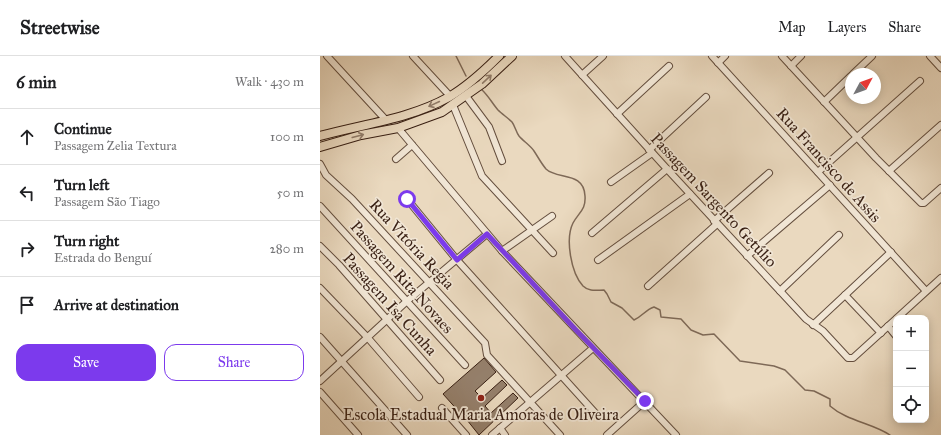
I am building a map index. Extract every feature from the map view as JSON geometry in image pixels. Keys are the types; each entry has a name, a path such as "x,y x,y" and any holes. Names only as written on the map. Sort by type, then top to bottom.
{"main road":[{"path":"320,136 418,110 448,95 474,79 499,56"},
{"path":"320,147 361,135 398,128 424,120 453,105 466,96 512,56"}],"street":[{"path":"327,56 385,119"},
{"path":"413,56 448,95"},
{"name":"Passagem Sargento Getúlio","path":"565,56 747,256 812,325 824,331 848,358 853,358 881,333"},
{"path":"582,75 603,56"},
{"name":"Rua Francisco de Assis","path":"712,56 926,291"},
{"path":"718,63 725,56"},
{"path":"782,56 857,138 922,203 924,203 941,188"},
{"path":"791,66 801,56"},
{"path":"859,68 872,56"},
{"path":"930,56 941,68"},
{"path":"617,114 669,66"},
{"path":"818,172 920,81"},
{"path":"824,102 845,82"},
{"path":"466,96 489,127 502,161"},
{"path":"611,182 651,151 706,97"},
{"path":"453,105 482,176 530,230 553,253"},
{"path":"889,171 941,125"},
{"path":"398,128 502,251 592,348 645,401 676,435"},
{"path":"396,159 412,145"},
{"name":"Rua Vitória Regia","path":"320,164 326,175 352,199 485,343 487,355 560,435"},
{"path":"592,233 667,169"},
{"path":"648,286 769,173"},
{"path":"747,256 830,186"},
{"path":"598,260 690,194"},
{"path":"407,199 457,260 597,415"},
{"name":"Passagem Rita Novaes","path":"320,206 465,365"},
{"path":"502,251 552,216"},
{"path":"320,381 407,301 487,234"},
{"path":"780,291 839,235"},
{"name":"Passagem Isa Cunha","path":"320,246 440,380"},
{"path":"812,325 891,252"},
{"path":"899,315 941,278"},
{"path":"320,288 368,338 420,397"},
{"path":"846,295 881,333 893,321"},
{"path":"888,326 893,332"},
{"path":"320,336 407,435"},
{"path":"492,435 592,348"},
{"path":"320,392 358,435"},
{"path":"607,435 645,401"},
{"path":"442,408 466,435"},
{"path":"500,428 505,435"}],"building":[{"name":"Escola Estadual Maria Amoras de Oliveira","path":"484,358 496,372 475,391 482,398 502,380 507,385 485,406 491,413 513,393 518,398 479,435 467,420 465,421 459,416 461,414 443,394"}],"waterway":[{"path":"456,56 466,76"},
{"path":"481,89 498,110 512,122 519,136 532,149 546,169 551,172 575,179 583,188 585,201 582,211 573,223 569,247 575,273 585,288 590,290 604,290 611,302 622,308 634,320 654,307 660,310 661,317 681,319 691,330 703,335 714,334 740,361 774,366 785,370 805,390 814,391 830,399 830,406 837,411 890,435"}],"place":[{"name":"Escola Estadual Maria Amoras de Oliveira","path":"481,398"}],"route":[{"path":"407,199 457,260 487,234 575,329 645,401"}]}
